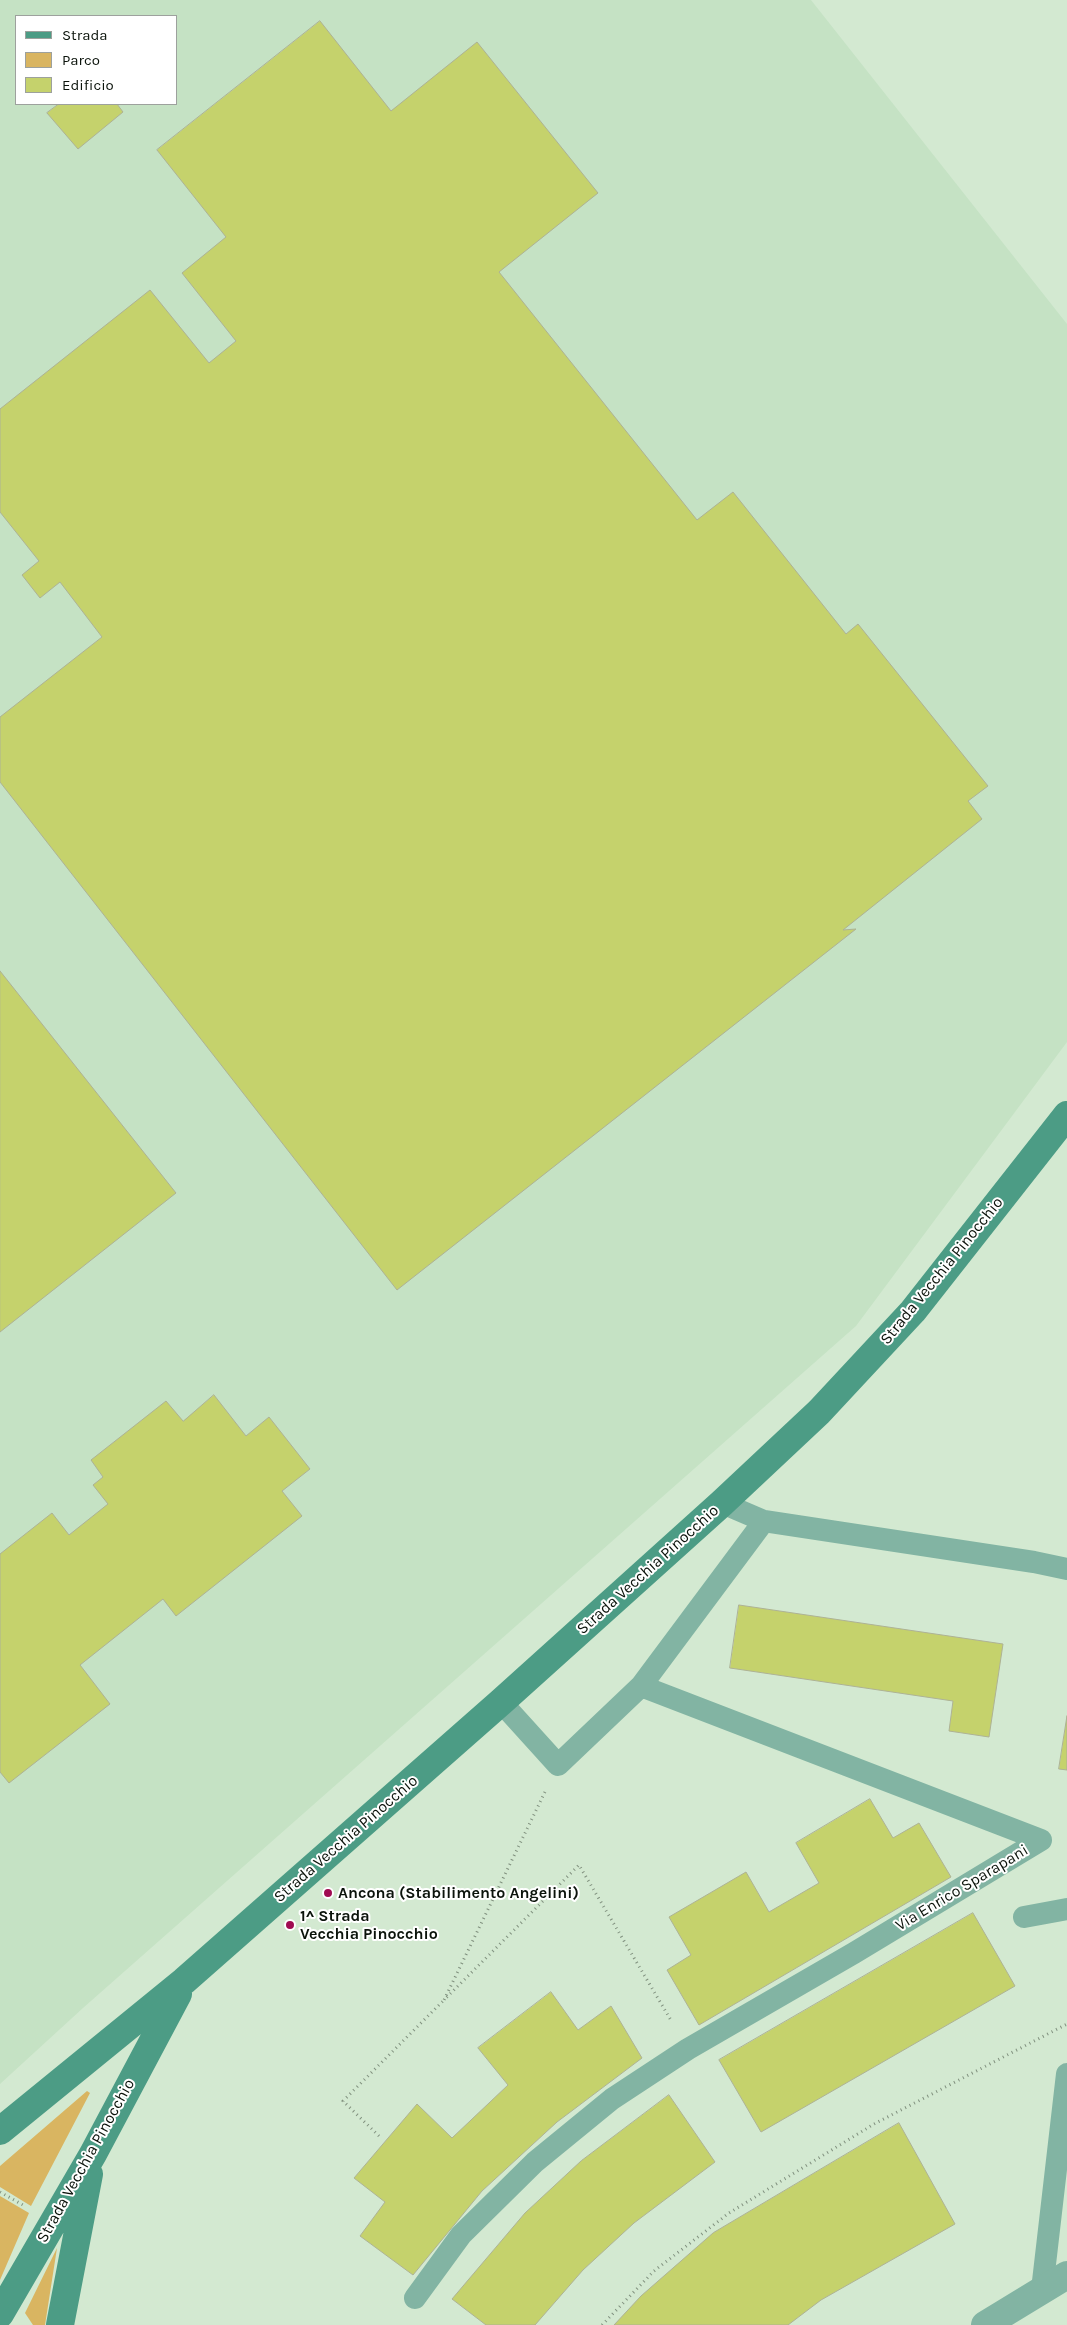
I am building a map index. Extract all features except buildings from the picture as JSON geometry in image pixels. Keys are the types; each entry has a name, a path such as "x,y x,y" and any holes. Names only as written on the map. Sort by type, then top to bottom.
{"street":[{"name":"Strada Vecchia Pinocchio","path":"0,2131 184,1981 501,1702 722,1503 819,1412 913,1311 1067,1115"},
{"name":"Strada Vecchia Pinocchio","path":"0,2314 93,2154 184,1981"},
{"path":"60,2325 93,2154"},
{"path":"985,2325 1067,2275"}],"lane":[{"path":"722,1503 764,1521 1034,1562 1067,1569"},
{"path":"501,1702 558,1765 640,1686 764,1521"},
{"name":"Via Enrico Sparapani","path":"415,2298 461,2235 534,2162 612,2098 688,2049 854,1953 1041,1840 640,1686"},
{"path":"1024,1917 1067,1909"},
{"path":"1042,2290 1067,2074"}],"path":[{"path":"444,2000 533,1817"},
{"path":"380,2136 343,2102 579,1865 688,2049"},
{"path":"602,2325 654,2271 729,2213 874,2124 1067,2024"}],"shaded area":[{"path":"0,0 811,0 1067,324 1067,1042 856,1326 83,2008 0,2084"}],"green space":[{"path":"87,2091 90,2093 31,2206 0,2187 0,2166"},
{"path":"0,2196 29,2213 0,2280"},
{"path":"57,2248 45,2325 33,2325 25,2313"}],"place":[{"name":"Ancona (Stabilimento Angelini)","path":"328,1893"},
{"name":"1^ Strada Vecchia Pinocchio","path":"290,1925"}]}
